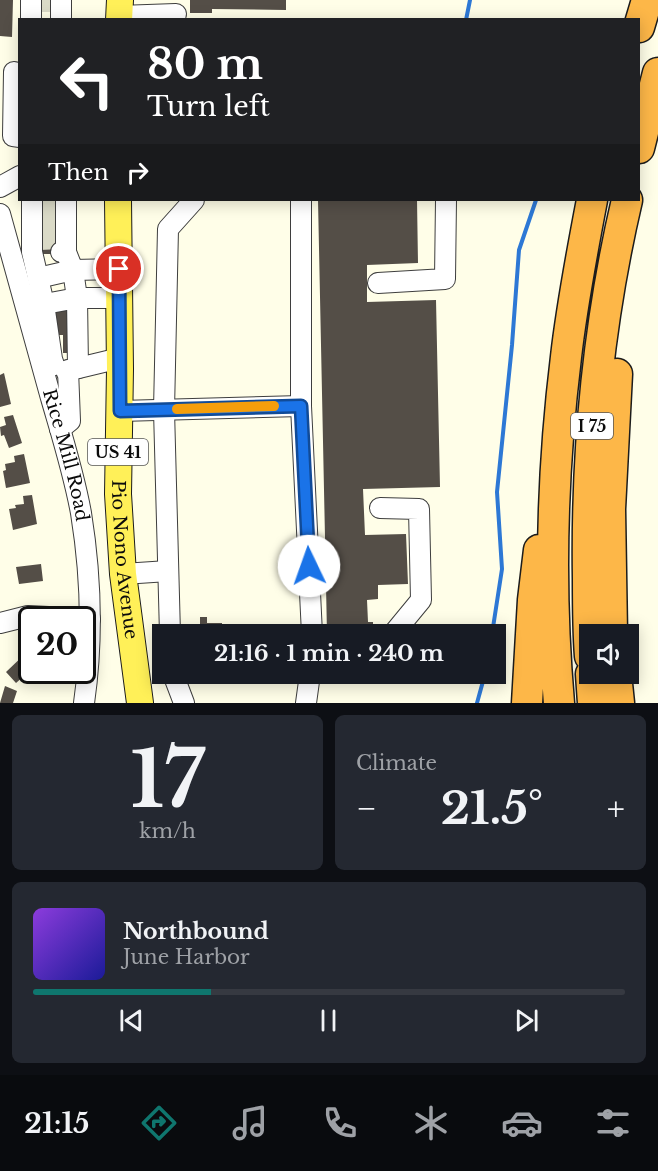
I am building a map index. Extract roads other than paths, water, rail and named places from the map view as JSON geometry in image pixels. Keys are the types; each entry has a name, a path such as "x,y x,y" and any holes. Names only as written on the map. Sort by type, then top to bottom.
{"highway":[{"path":"640,24 647,0"},
{"path":"640,144 658,73"},
{"name":"I 75","path":"559,703 554,554 557,456 566,357 592,201"},
{"path":"612,624 611,498 626,205"},
{"name":"I 75","path":"589,624 590,456 598,363 614,262 626,205"},
{"path":"527,703 534,590 541,528 557,456"},
{"path":"592,684 593,703"},
{"path":"617,684 619,703"}],"main road":[{"name":"Pio Nono Avenue","path":"118,201 120,411 118,494 123,574 140,703"}],"street":[{"path":"120,12 176,11"},
{"path":"11,72 17,122"},
{"path":"0,187 18,177"},
{"path":"170,624 164,410 168,229 193,201"},
{"path":"301,201 301,406 312,624"},
{"path":"378,283 445,279 446,201"},
{"path":"34,202 38,278 35,306 77,298 120,298"},
{"name":"Rice Mill Road","path":"0,214 11,254 62,372 60,429 81,512 89,606"},
{"path":"65,231 119,269"},
{"path":"38,278 65,231"},
{"path":"65,231 77,298 62,372 120,358"},
{"path":"11,254 36,239"},
{"path":"120,411 301,406"},
{"path":"380,508 419,509 421,600 401,624"},
{"path":"123,574 168,571"},
{"path":"0,623 18,617"},
{"name":"Rice Mill Road","path":"84,703 87,684"},
{"path":"177,684 184,703"},
{"path":"306,703 309,684"}],"waterway":[{"path":"466,18 470,0"},
{"path":"494,624 502,569 497,492 519,250 536,201"},
{"path":"477,703 482,684"}],"tunnel":[{"path":"40,2 54,2"},
{"path":"40,203 61,205"},
{"path":"40,223 61,222"},
{"path":"40,240 61,239"}]}
